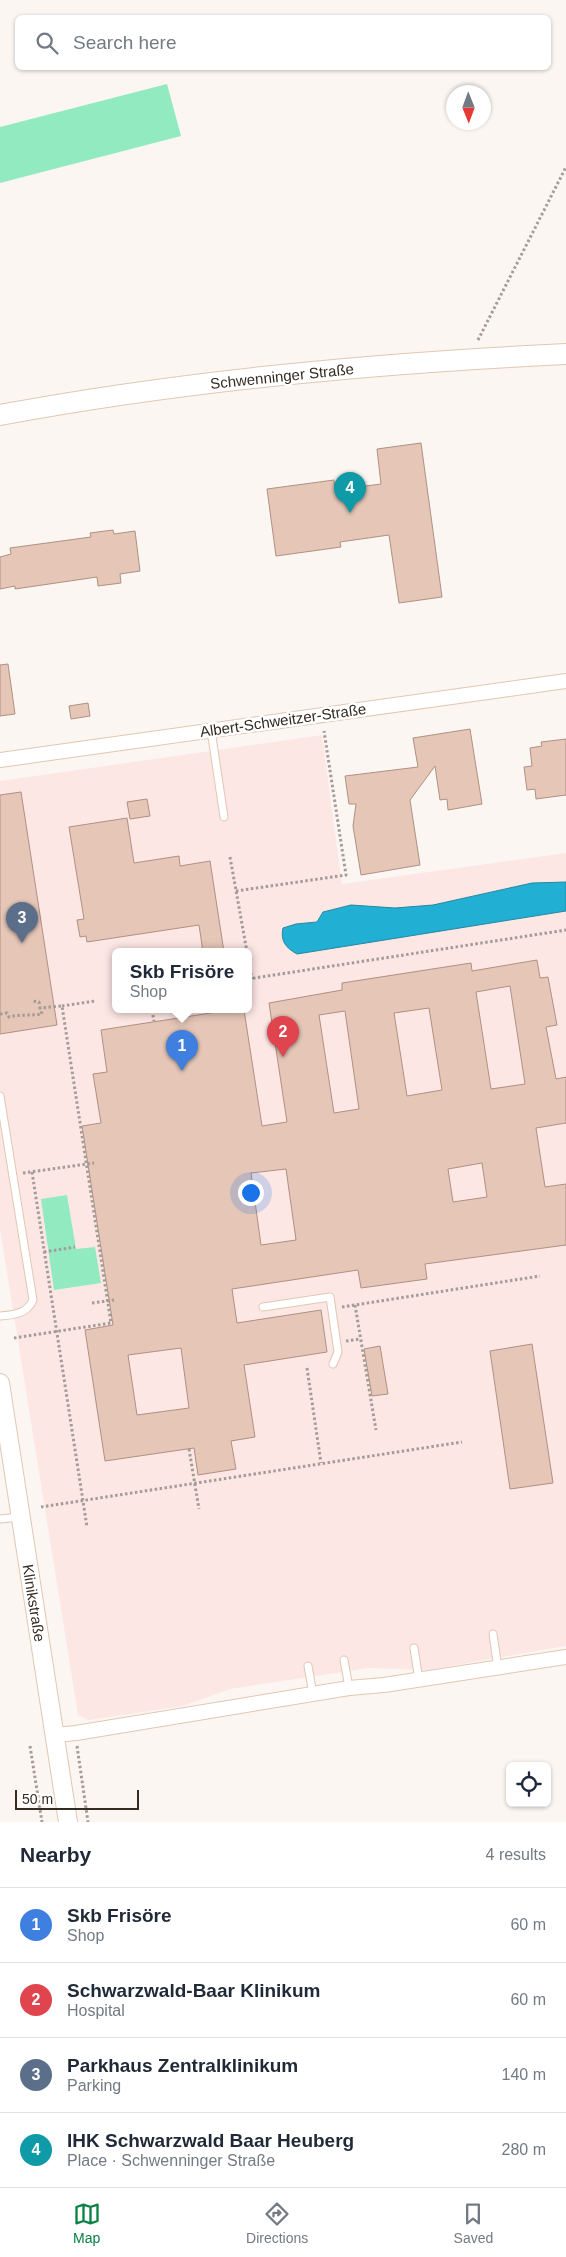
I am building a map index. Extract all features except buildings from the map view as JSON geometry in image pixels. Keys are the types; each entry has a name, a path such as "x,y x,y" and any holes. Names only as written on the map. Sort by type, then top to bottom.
{"main road":[{"name":"Schwenninger Straße","path":"0,415 96,398 233,379 443,361 566,354"}],"street":[{"name":"Albert-Schweitzer-Straße","path":"0,760 566,681"},
{"name":"Klinikstraße","path":"0,1383 68,1822"},
{"path":"55,1735 349,1688 498,1669 566,1657"}],"lane":[{"path":"211,730 224,817"},
{"path":"0,1096 33,1300 30,1308 23,1312 0,1316"},
{"path":"263,1307 330,1296 338,1352 333,1364"},
{"path":"0,1519 21,1517"},
{"path":"493,1634 498,1669"},
{"path":"414,1648 419,1680"},
{"path":"344,1660 349,1688"},
{"path":"308,1666 312,1694"}],"path":[{"path":"478,340 566,167"},
{"path":"236,891 346,875 324,732"},
{"path":"230,857 246,948"},
{"path":"252,979 566,930"},
{"path":"0,1014 7,1013 9,1017 20,1014 30,1016 42,1014 39,1002 32,1001"},
{"path":"40,1008 96,1001"},
{"path":"14,1338 112,1323 62,1006"},
{"path":"153,1013 154,1021"},
{"path":"23,1173 94,1163"},
{"path":"32,1172 87,1527"},
{"path":"98,1233 103,1232"},
{"path":"44,1252 75,1247"},
{"path":"332,1309 540,1276"},
{"path":"92,1303 114,1300"},
{"path":"355,1305 376,1430"},
{"path":"307,1368 321,1463"},
{"path":"41,1507 462,1442"},
{"path":"189,1449 199,1509"},
{"path":"30,1746 42,1822"},
{"path":"77,1746 88,1822"}],"shaded area":[{"path":"322,735 342,884 566,853 566,1646 428,1670 368,1668 230,1689 183,1706 89,1720 78,1715 0,1229 0,781"}],"green space":[{"path":"167,84 181,136 0,183 0,127"},
{"path":"67,1195 76,1249 95,1247 101,1283 54,1290 41,1199"}],"water":[{"path":"566,882 566,911 297,954 287,947 282,937 283,928 296,924 317,922 323,912 351,905 395,908 433,905 532,883"}],"place":[{"name":"IHK Schwarzwald Baar Heuberg","path":"350,513"},
{"name":"Parkhaus Zentralklinikum","path":"22,943"},
{"name":"Schwarzwald-Baar Klinikum","path":"283,1057"},
{"name":"Skb Frisöre","path":"182,1071"}]}
